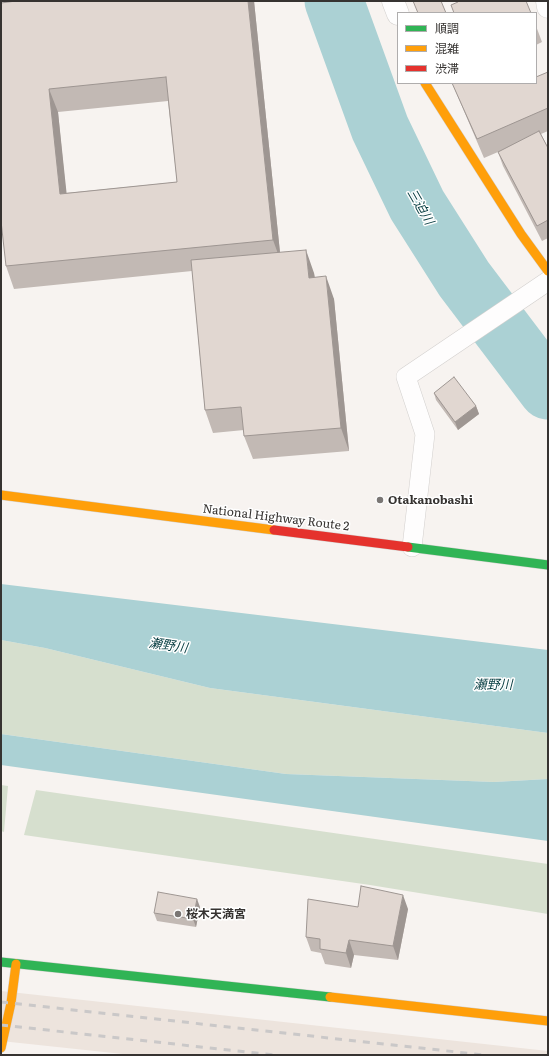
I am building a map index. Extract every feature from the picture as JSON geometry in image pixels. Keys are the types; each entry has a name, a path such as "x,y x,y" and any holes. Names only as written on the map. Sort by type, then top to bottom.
{"main road":[{"path":"426,84 521,234 548,271"},
{"name":"National Highway Route 2","path":"1,495 548,565"},
{"path":"1,962 548,1021"},
{"path":"1,1048 16,964"}],"street":[{"path":"393,1 397,12"},
{"path":"547,1 548,7"}],"lane":[{"path":"412,547 425,434 406,378 541,285"}],"shaded area":[{"path":"1,991 548,1051 548,1055 132,1055 1,1041"}],"green space":[{"path":"1,640 45,648 210,688 548,733 548,779 494,782 286,774 1,734"},
{"path":"1,785 8,786 4,832 1,831"},
{"path":"36,790 548,864 548,914 370,885 24,835"}],"water":[{"name":"瀬野川","path":"1,584 548,650 548,733 210,688 45,648 1,640"},
{"path":"1,734 286,774 494,782 548,779 548,841 1,765"}],"building":[{"path":"16,1 248,1 273,240 6,266 1,221 1,3","holes":["166,77 177,182 60,194 49,89"]},
{"path":"413,1 441,1 446,12 418,12"},
{"path":"457,1 526,1 531,12 454,12 451,5 458,2"},
{"path":"548,72 548,108 477,139 452,84 537,84 537,77"},
{"path":"539,131 548,148 548,220 537,226 498,152"},
{"path":"306,250 309,278 326,276 341,428 244,436 241,407 205,410 191,260"},
{"path":"454,377 476,406 455,422 434,393"},
{"path":"361,886 403,895 393,946 349,940 346,953 320,949 320,939 306,937 308,899 358,907"},
{"path":"158,892 197,899 193,919 154,913"}],"waterway":[{"name":"三迫川","path":"334,1 380,128 417,205 464,279 548,390"}],"railway":[{"path":"1,1002 484,1055"},
{"path":"1,1025 274,1055"}],"traffic: fast":[{"path":"408,547 548,565"},
{"path":"1,962 330,997"}],"traffic: slow":[{"path":"426,84 521,234 548,271"},
{"path":"1,495 274,530"},
{"path":"1,1048 11,1003 16,964"},
{"path":"330,997 548,1021"}],"traffic: jam":[{"path":"274,530 408,547"}],"place":[{"name":"Otakanobashi","path":"380,500"},
{"name":"桜木天満宮","path":"178,914"}]}
